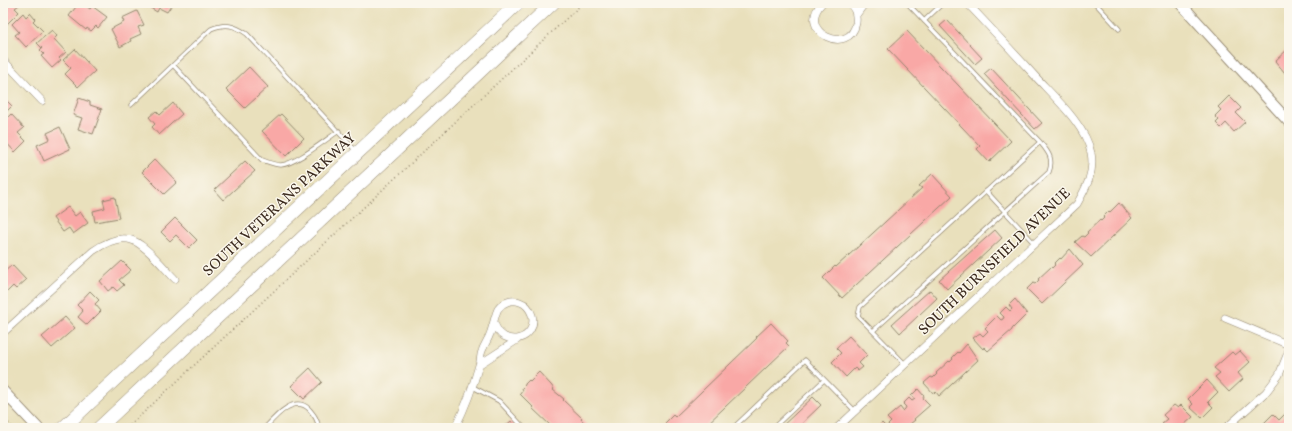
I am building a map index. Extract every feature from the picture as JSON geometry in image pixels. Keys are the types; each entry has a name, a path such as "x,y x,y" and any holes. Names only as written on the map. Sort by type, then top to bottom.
{"highway":[{"name":"SOUTH VETERANS PARKWAY","path":"63,428 518,3"},
{"path":"99,428 553,3"}],"street":[{"path":"822,3 817,9 815,22 821,34 834,40 841,39 852,32 856,25 857,14 865,3"},
{"path":"849,3 857,14"},
{"name":"SOUTH BURNSFIELD AVENUE","path":"837,428 1077,204 1088,184 1092,170 1091,153 1086,137 1067,111 967,3"},
{"path":"1180,3 1289,122"},
{"path":"3,60 42,101"},
{"path":"3,333 93,251 107,242 128,239 135,241 143,247 174,279"},
{"path":"455,428 480,364 481,351 488,339 497,310 501,305 507,302 513,301 525,304 530,309 532,315 532,328 523,337 517,339 480,364"},
{"path":"1225,318 1289,345"},
{"path":"494,322 496,328 505,337 517,339"},
{"path":"1226,428 1266,392 1279,375 1289,350"},
{"path":"3,391 38,428"}],"lane":[{"path":"924,20 943,3"},
{"path":"1095,3 1119,29"},
{"path":"873,331 1049,172 1052,164 1048,153 1040,142 909,5"},
{"path":"131,105 211,29 224,25 239,28 247,34 357,153"},
{"path":"173,65 262,160 273,164 282,165 294,161 338,131"},
{"path":"905,364 858,316 860,308 1040,142"},
{"path":"986,191 1034,243"},
{"path":"733,428 805,360 855,411"},
{"path":"773,428 824,380"},
{"path":"472,386 499,401 524,428"},
{"path":"265,428 275,416 288,407 296,404 306,407 317,417 320,428"}],"path":[{"path":"127,428 584,3"},
{"path":"3,417 13,428"}],"building":[{"path":"3,3 17,3 19,5 15,8 19,12 6,25 3,22"},
{"path":"79,3 82,3 90,9 92,6 107,17 98,28 96,26 91,31 87,28 86,30 69,16"},
{"path":"173,3 167,12 159,8 157,12 144,4"},
{"path":"137,11 144,25 138,27 141,34 130,39 131,41 120,47 111,29 124,22 122,18"},
{"path":"23,13 26,17 30,13 35,19 33,21 43,31 26,47 15,35 19,32 12,24"},
{"path":"947,20 982,58 975,64 940,26"},
{"path":"52,30 57,36 54,39 66,52 59,58 61,60 52,68 41,56 44,54 40,50 42,48 37,43"},
{"path":"907,31 1011,141 989,162 977,149 980,146 888,49"},
{"path":"1289,48 1289,70 1285,73 1275,61"},
{"path":"75,49 95,71 78,87 65,74 71,68 63,60"},
{"path":"249,67 268,87 245,108 226,89"},
{"path":"991,68 1042,123 1035,129 984,74"},
{"path":"1229,96 1241,108 1236,113 1245,122 1234,132 1226,123 1221,128 1216,123 1219,120 1215,116 1221,110 1218,107"},
{"path":"3,97 12,106 3,115"},
{"path":"79,98 90,102 90,105 102,109 93,134 78,129 82,118 73,115"},
{"path":"173,103 182,114 159,135 152,127 155,124 149,117 156,111 160,115"},
{"path":"11,114 24,128 18,133 26,141 15,152 3,139 3,122"},
{"path":"281,114 304,138 286,156 262,131"},
{"path":"60,127 70,149 44,161 37,145 50,139 47,133"},
{"path":"155,159 177,182 164,194 142,172"},
{"path":"245,161 255,171 223,200 214,190"},
{"path":"932,174 952,196 842,298 823,278 922,188 919,186"},
{"path":"115,197 119,218 95,222 93,211 105,208 103,200"},
{"path":"1119,203 1132,218 1091,257 1075,242 1082,236 1084,237 1088,233 1087,232 1100,220 1101,221 1109,211 1110,212"},
{"path":"68,207 75,216 80,212 88,223 73,234 69,228 63,232 53,218"},
{"path":"175,218 197,240 189,248 176,235 170,241 161,232"},
{"path":"995,230 1002,238 947,289 939,280"},
{"path":"1070,249 1083,265 1042,304 1027,289 1033,283 1035,284 1039,280 1038,279 1051,267 1052,268 1055,265 1054,264"},
{"path":"122,261 131,270 119,280 124,285 117,291 113,287 108,291 100,281"},
{"path":"12,265 26,280 16,289 13,286 3,296 3,273"},
{"path":"930,290 937,298 900,333 892,324"},
{"path":"90,291 99,300 95,304 101,311 87,325 78,317 83,311 77,305"},
{"path":"1015,299 1027,314 1012,330 988,351 984,347 983,349 973,338 980,333 983,336 988,331 985,328 997,316 1001,320 1003,319 1004,317 1000,313 1006,307 1010,311 1012,309 1009,305"},
{"path":"65,317 75,328 52,348 42,337"},
{"path":"771,323 788,341 786,343 789,346 703,428 661,427 673,415 675,417"},
{"path":"849,336 867,355 859,363 863,367 858,371 855,368 846,377 832,362 841,353 836,348"},
{"path":"967,344 978,360 939,396 936,392 934,394 924,383 931,377 933,378 937,374 936,373 949,361 950,362 953,359 952,358"},
{"path":"1240,351 1250,362 1238,373 1243,379 1229,392 1215,377 1220,373 1214,368 1232,352 1235,355"},
{"path":"310,368 322,382 304,399 291,386"},
{"path":"539,372 551,385 554,389 553,390 582,418 581,419 589,428 551,428 551,426 532,408 533,407 520,394 525,384"},
{"path":"1207,380 1218,392 1208,402 1213,407 1202,418 1190,407 1193,404 1188,399"},
{"path":"918,389 924,396 923,398 930,405 914,419 915,420 905,428 877,428 882,423 886,427 891,422 887,418 900,407 903,411 906,407 903,404 909,398 912,401 915,399 911,396"},
{"path":"813,397 821,405 797,428 780,428"},
{"path":"1174,405 1178,408 1181,405 1193,417 1184,425 1186,428 1164,428 1165,426 1162,423 1167,419 1163,415"},
{"path":"1289,410 1289,428 1262,428 1261,426 1273,414 1279,420"},
{"path":"511,421 517,428 503,428"}]}
